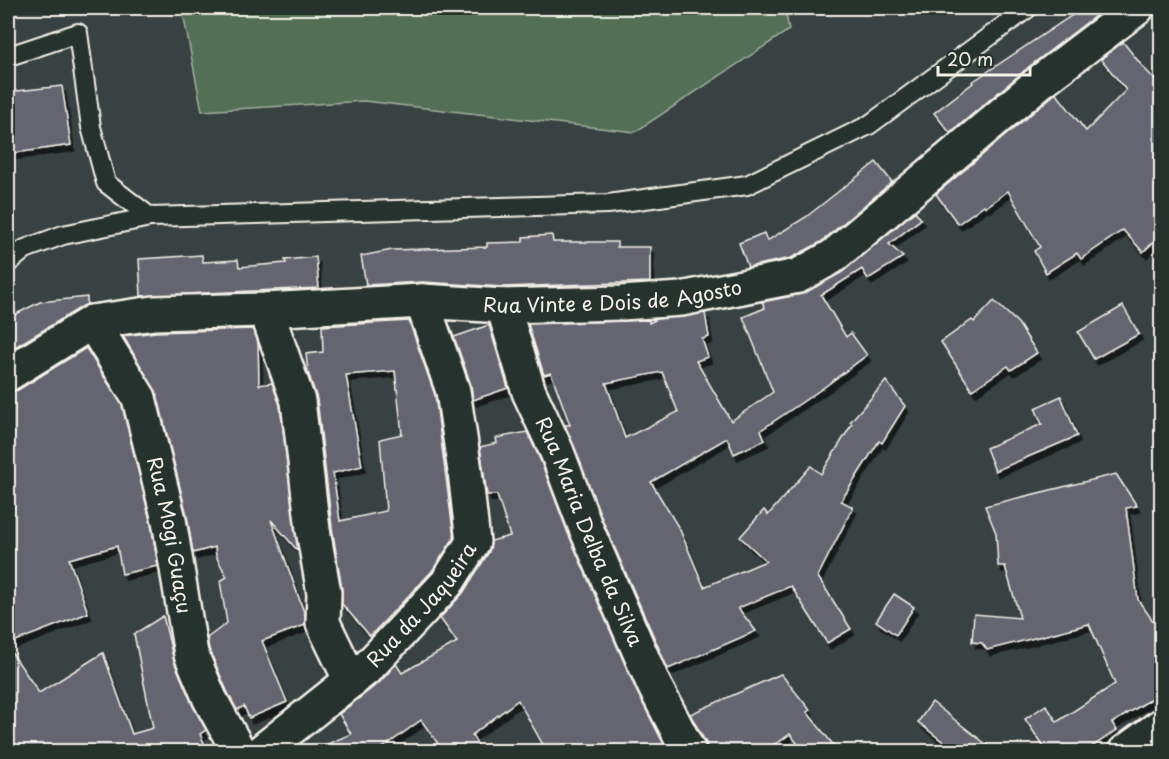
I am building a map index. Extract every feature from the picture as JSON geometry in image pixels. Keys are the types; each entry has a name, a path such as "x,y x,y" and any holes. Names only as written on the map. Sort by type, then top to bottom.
{"street":[{"name":"Rua Vinte e Dois de Agosto","path":"8,374 92,322 154,313 266,310 422,301 503,306 621,303 681,299 798,276 831,257 1041,81 1137,8"},
{"path":"1147,8 1161,22"},
{"name":"Rua da Jaqueira","path":"261,752 368,667 447,583 473,542 453,391 422,301"},
{"name":"Rua Maria Delba da Silva","path":"503,306 529,392 557,452 585,526 654,685 689,752"},
{"path":"266,310 298,401 313,530 324,593 323,623 351,681"},
{"name":"Rua Mogi Guaçu","path":"92,322 139,398 169,520 190,654 210,699 239,752"},
{"path":"1125,752 1161,725"}],"lane":[{"path":"8,263 25,249 63,235 150,217 608,204 747,184 869,125 1028,8"},
{"path":"9,56 78,33 91,127 106,183 150,217"}],"green space":[{"path":"182,8 785,8 789,30 635,132 364,101 202,111"}],"building":[{"path":"1083,8 1095,8 1099,13 1030,66 950,133 934,113 972,82"},
{"path":"1123,42 1161,86 1161,235 1143,252 1123,230 1081,259 1077,253 1046,273 1034,251 1040,247 1008,191 958,224 936,194 1056,93 1086,131 1126,90 1101,59"},
{"path":"62,86 71,145 8,154 8,92"},
{"path":"876,162 892,182 821,242 791,258 748,267 739,243 764,233 767,241 806,217"},
{"path":"915,211 921,219 889,244 903,257 868,279 862,269 821,295 846,337 851,333 867,355 761,430 765,440 734,454 727,438 651,482 680,530 704,587 766,561 740,537 764,510 768,515 811,466 821,474 852,424 850,422 886,381 905,406 882,443 879,441 841,501 853,507 817,578 851,629 827,643 791,586 738,608 756,631 668,669 602,519 565,425 570,425 551,373 544,375 528,324 649,320 649,323 657,319 705,313 709,337 702,339 708,357 696,361 731,421 773,392 743,317 765,308 762,302 802,294 841,273","holes":["662,372 678,412 625,438 606,383"]},
{"path":"552,235 553,242 617,242 617,247 650,247 650,282 503,287 423,282 366,285 361,256 392,250 487,247 487,243 523,242 523,237"},
{"path":"202,255 203,262 238,260 239,267 286,263 285,260 316,257 319,288 141,296 139,259"},
{"path":"87,297 87,304 10,350 8,318 40,302"},
{"path":"994,301 1018,323 1037,353 1011,370 1008,366 972,390 941,342 972,320 974,322"},
{"path":"1123,306 1139,334 1094,359 1078,332"},
{"path":"409,321 435,395 454,538 432,571 370,636 342,604 317,399 308,372 306,354 323,352 322,326","holes":["395,371 402,434 380,439 386,511 340,521 333,473 362,466 346,375"]},
{"path":"489,325 508,388 473,400 471,385 454,337"},
{"path":"253,329 258,342 259,385 272,383 280,405 298,551 271,520 305,615 305,625 262,641 287,702 249,718 244,706 237,710 227,691 209,649 207,638 227,623 220,581 227,577 216,556 215,547 193,553 187,516 157,394 123,336 156,332"},
{"path":"86,348 122,405 151,524 158,566 122,574 117,546 69,559 88,613 8,644 8,393 18,390"},
{"path":"1061,396 1077,436 995,471 986,448 1042,424 1035,408"},
{"path":"527,432 637,692 668,752 547,752 518,700 472,735 482,752 444,752 421,720 377,752 309,752 351,734 339,714 380,682 396,664 402,673 457,642 440,618 463,593 489,552 491,541 510,536 497,495 487,495 480,447 497,443 496,438"},
{"path":"1116,474 1137,506 1126,508 1138,600 1161,632 1161,693 1112,723 1117,730 1084,752 1047,752 1025,719 1046,705 1057,722 1115,684 1089,624 987,650 982,643 972,642 974,614 1020,618 1005,566 998,566 996,533 985,506"},
{"path":"894,594 914,607 896,635 876,621"},
{"path":"163,616 174,661 206,730 200,734 208,752 8,752 8,647 39,693 103,653 132,734 153,728 134,634"},
{"path":"781,674 810,710 807,712 839,752 804,752 790,734 757,752 708,752 706,743 690,714"},
{"path":"932,702 996,752 952,752 946,744 918,722"}]}
